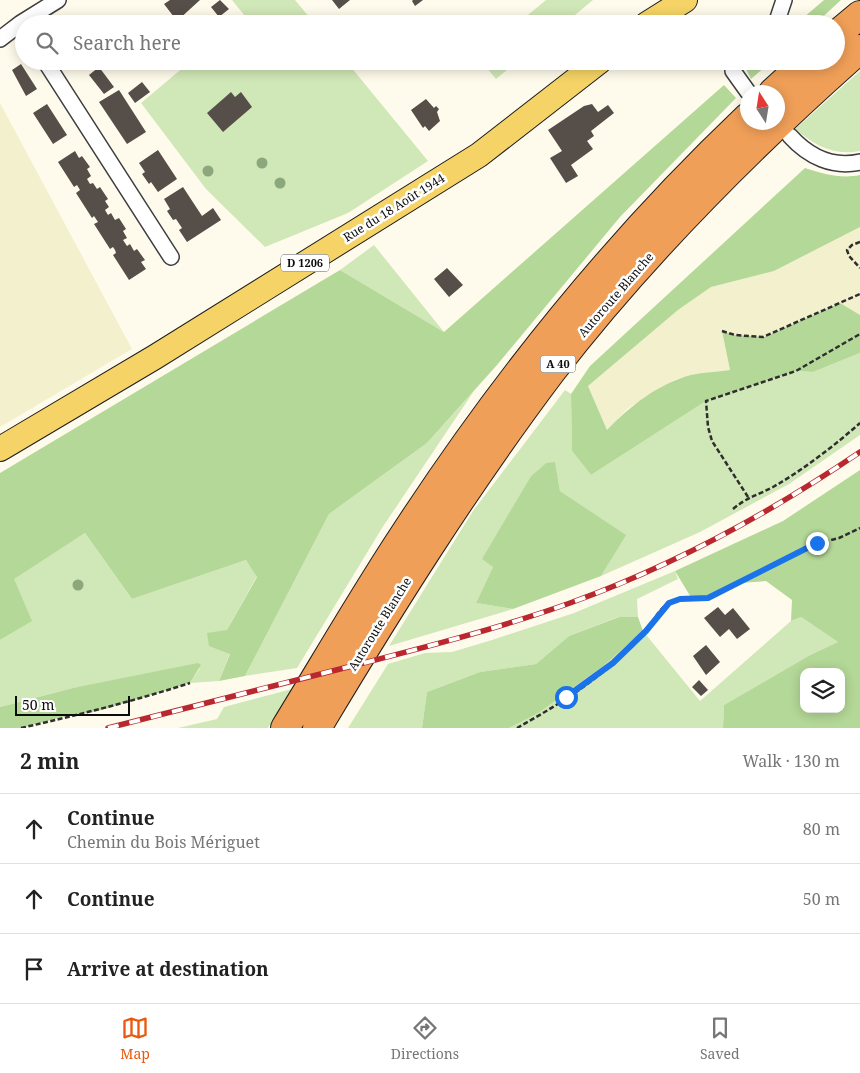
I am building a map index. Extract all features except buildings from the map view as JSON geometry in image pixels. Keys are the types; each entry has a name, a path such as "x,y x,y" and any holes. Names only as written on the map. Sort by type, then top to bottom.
{"highway":[{"path":"845,28 860,15"},
{"name":"Autoroute Blanche","path":"845,63 860,49"},
{"path":"781,85 797,70"},
{"name":"Autoroute Blanche","path":"317,728 424,552 498,445 562,358 629,278 687,214 754,146 837,70"},
{"name":"Autoroute Blanche","path":"285,728 399,542 529,360 609,262 666,198 740,125"}],"main road":[{"path":"661,15 685,0"},
{"name":"Rue du 18 Août 1944","path":"0,449 155,357 479,155 588,70"}],"street":[{"path":"36,15 58,0"},
{"path":"779,15 784,0"},
{"path":"0,39 15,29"},
{"path":"51,70 171,257"},
{"path":"733,70 743,85"},
{"path":"790,136 804,149 823,160 840,164 860,162"}],"path":[{"path":"860,242 852,245 847,250 849,256 860,268"},
{"path":"722,331 735,335 763,337 860,294"},
{"path":"748,497 712,441 708,427 706,402 796,370 860,334"},
{"path":"733,509 748,497 772,487 792,474 860,423"},
{"path":"517,728 566,697 613,663 646,631 669,603 680,599 698,600 710,597 811,545 839,538 860,528"},
{"path":"21,728 66,716 98,711 190,683"}],"shaded area":[{"path":"0,103 132,349 0,427"},
{"path":"860,227 860,315 839,303 763,337 735,335 722,331 730,370 693,375 674,380 627,409 607,430 588,386 678,310 711,287 774,271"}],"green space":[{"path":"232,0 295,0 308,15 244,15"},
{"path":"546,0 593,0 575,15 528,15"},
{"path":"824,0 841,0 825,15 806,15"},
{"path":"180,70 353,70 428,161 348,213 265,247 206,189 141,103"},
{"path":"488,70 507,70 496,79"},
{"path":"746,70 762,70 751,79"},
{"path":"860,71 860,151 833,151 818,145 795,129"},
{"path":"724,85 736,98 620,217 497,365 427,443 329,514 245,676 219,681 230,654 209,646 207,633 227,630 257,577 246,560 132,599 85,533 14,579 32,621 0,640 0,473 340,270 444,332"},
{"path":"805,168 839,176 860,175 860,227 774,271 711,287 678,310 588,386 607,430 635,404 667,384 691,375 730,370 722,331 735,335 764,337 840,303 860,315 860,353 813,372 796,371 706,401 591,475 572,451 571,394 590,366"},
{"path":"374,245 444,332 340,270"},
{"path":"860,353 860,435 789,484 700,532 601,576 625,535 560,491 555,463 546,463 531,476 483,559 493,567 476,603 513,609 389,646 473,511 565,390 571,394 572,451 591,475 706,401 796,371 813,372"},
{"path":"474,391 382,528 297,668 245,676 329,514 427,443"},
{"path":"555,462 560,491 626,535 601,576 513,609 476,603 493,567 482,559 531,476 546,463"},
{"path":"860,470 860,728 723,728 724,705 810,655 838,642 801,617 791,621 792,600 766,581 741,583 710,599 692,599 675,571 783,521"},
{"path":"85,533 132,599 246,560 257,576 227,630 230,653 219,681 190,683 200,668 73,688 0,707 0,640 31,621 13,579"},
{"path":"675,571 678,579 637,599 638,617 618,617 569,636 536,664 480,672 427,692 422,728 348,728 388,664 425,653 452,652 492,640 574,613"},
{"path":"619,617 638,617 643,631 603,666 538,713 509,728 422,728 427,692 480,672 536,664 569,636"},
{"path":"801,617 838,642 810,655 724,705 723,728 509,728 579,684 643,631 700,701 791,621"},
{"path":"198,663 201,665 190,683 98,711 66,716 21,728 0,728 0,707 73,688"},
{"path":"292,689 268,728 178,728 217,719 224,707"}],"railway":[{"path":"108,728 432,645 487,630 570,603 646,572 720,536 756,517 860,452"}],"route":[{"path":"566,697 613,663 646,631 662,609 669,603 680,599 698,600 708,598 817,543"}]}
